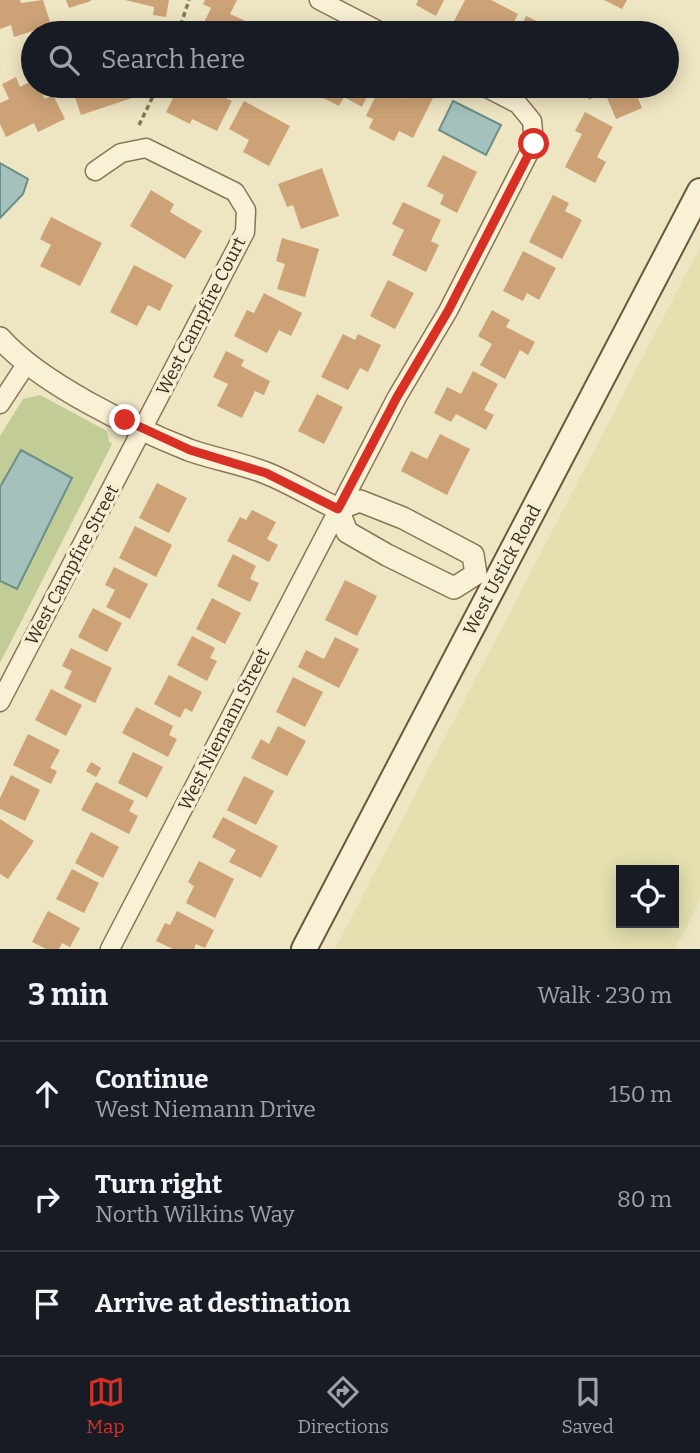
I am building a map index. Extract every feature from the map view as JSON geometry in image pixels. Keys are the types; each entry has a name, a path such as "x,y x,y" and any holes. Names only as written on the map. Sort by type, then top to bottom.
{"main road":[{"name":"West Ustick Road","path":"304,949 485,579 700,191"}],"street":[{"path":"319,0 347,6 367,21"},
{"name":"West Niemann Street","path":"110,949 338,509 397,397 448,311 534,144 532,121 518,104 506,98"},
{"name":"West Campfire Court","path":"95,171 121,153 146,148 235,192 246,210 245,232 143,428"},
{"path":"0,338 27,363 58,385 190,450 266,473 338,509 347,532 439,581 454,587 485,579 473,555 403,519 360,500 338,509"},
{"path":"0,404 27,363"},
{"name":"West Campfire Street","path":"0,702 143,428"}],"path":[{"path":"182,21 189,0"},
{"path":"139,125 152,98"}],"shaded area":[{"path":"700,247 700,900 675,949 335,949"}],"green space":[{"path":"40,395 107,431 112,444 0,663 0,436 23,399"}],"water":[{"path":"453,101 501,125 486,155 439,130"},
{"path":"0,163 28,179 23,194 0,218"},
{"path":"21,450 72,478 17,589 0,581 0,487"}],"building":[{"path":"0,0 20,0 21,3 43,0 50,21 21,21 21,35 14,37 11,25 0,29"},
{"path":"66,0 91,0 91,1 69,8"},
{"path":"125,0 169,0 166,17 153,15 154,7"},
{"path":"205,0 237,0 230,14 245,21 205,21 211,8 203,4"},
{"path":"418,0 444,0 436,16 416,5"},
{"path":"465,0 491,0 518,14 514,21 454,21"},
{"path":"604,0 627,0 622,9"},
{"path":"526,16 537,21 524,21"},
{"path":"16,77 21,86 21,98 54,98 65,119 38,132 34,123 6,137 0,124 0,103 9,99 2,84"},
{"path":"75,98 132,98 81,115"},
{"path":"173,98 226,98 232,101 217,131 192,119 190,124 166,112"},
{"path":"323,98 343,98 339,106"},
{"path":"346,98 366,98 362,107"},
{"path":"375,98 433,98 413,138 399,131 394,141 369,128 373,119 366,116"},
{"path":"607,98 638,98 642,108 616,119"},
{"path":"244,101 290,126 269,166 243,152 249,140 229,129"},
{"path":"585,112 613,127 597,157 606,162 595,183 565,167 582,134 575,131"},
{"path":"443,155 477,172 457,213 440,204 444,195 427,186"},
{"path":"322,168 339,216 301,229 293,205 287,207 278,184"},
{"path":"151,190 174,204 170,212 202,231 185,259 130,226"},
{"path":"553,195 569,203 565,211 582,220 562,259 529,242"},
{"path":"403,202 441,220 431,241 439,245 426,272 392,255 404,230 392,224"},
{"path":"51,217 102,243 80,286 40,266 51,245 40,239"},
{"path":"282,238 319,249 305,297 277,289 285,264 276,261"},
{"path":"523,251 556,268 539,300 527,293 523,301 503,291"},
{"path":"134,265 173,285 160,311 148,305 137,326 110,312"},
{"path":"388,280 414,293 395,329 370,316"},
{"path":"264,293 302,313 291,336 279,330 267,353 234,336 247,310 254,313"},
{"path":"492,310 510,320 506,327 535,342 528,355 520,350 505,379 480,365 492,344 478,336"},
{"path":"343,334 355,340 358,334 381,345 368,372 360,368 348,390 321,377"},
{"path":"226,351 244,360 241,366 270,381 264,395 255,391 242,418 217,406 228,384 213,377"},
{"path":"473,371 498,384 484,410 494,415 486,430 456,414 451,422 434,413 447,387 461,394"},
{"path":"317,394 343,407 324,444 298,431"},
{"path":"440,434 470,449 447,495 401,471 411,451 427,459"},
{"path":"157,483 187,498 169,533 139,518"},
{"path":"252,510 276,522 267,539 278,545 269,562 227,541 240,517 246,520"},
{"path":"135,526 172,545 156,577 119,558"},
{"path":"233,554 256,566 250,579 259,583 250,602 217,586"},
{"path":"114,567 148,584 130,619 106,607 115,590 105,585"},
{"path":"345,580 377,596 357,636 325,620"},
{"path":"212,598 241,613 225,644 196,629"},
{"path":"93,608 122,623 107,652 78,637"},
{"path":"192,636 215,648 210,658 217,661 207,681 177,665"},
{"path":"335,637 359,649 339,688 298,667 306,650 324,659"},
{"path":"71,648 112,668 95,703 64,688 72,671 62,666"},
{"path":"169,675 202,692 192,712 185,708 180,718 154,704"},
{"path":"293,677 323,692 305,727 276,712"},
{"path":"51,689 82,705 66,736 35,720"},
{"path":"136,707 173,726 169,735 177,739 168,757 122,733"},
{"path":"278,726 306,741 287,776 251,758 261,739 269,744"},
{"path":"28,734 60,750 50,768 57,771 51,784 13,765"},
{"path":"133,752 163,767 147,798 118,783"},
{"path":"91,762 101,768 96,777 86,771"},
{"path":"11,775 40,790 25,821 0,809 0,798"},
{"path":"244,776 274,791 256,825 227,810"},
{"path":"96,782 134,801 129,811 138,816 129,834 81,810"},
{"path":"223,817 278,846 261,878 229,862 236,850 212,837"},
{"path":"0,819 34,841 8,879 0,874"},
{"path":"91,832 119,847 103,878 75,863"},
{"path":"199,861 234,879 215,918 186,903 194,886 188,882"},
{"path":"72,869 99,883 84,913 56,899"},
{"path":"48,911 80,928 70,947 62,943 59,949 46,949 32,942"},
{"path":"177,911 214,930 205,948 196,944 194,949 173,949 156,941 165,923 170,925"}],"route":[{"path":"125,420 190,450 266,473 338,509 397,397 448,311 534,144"}]}
